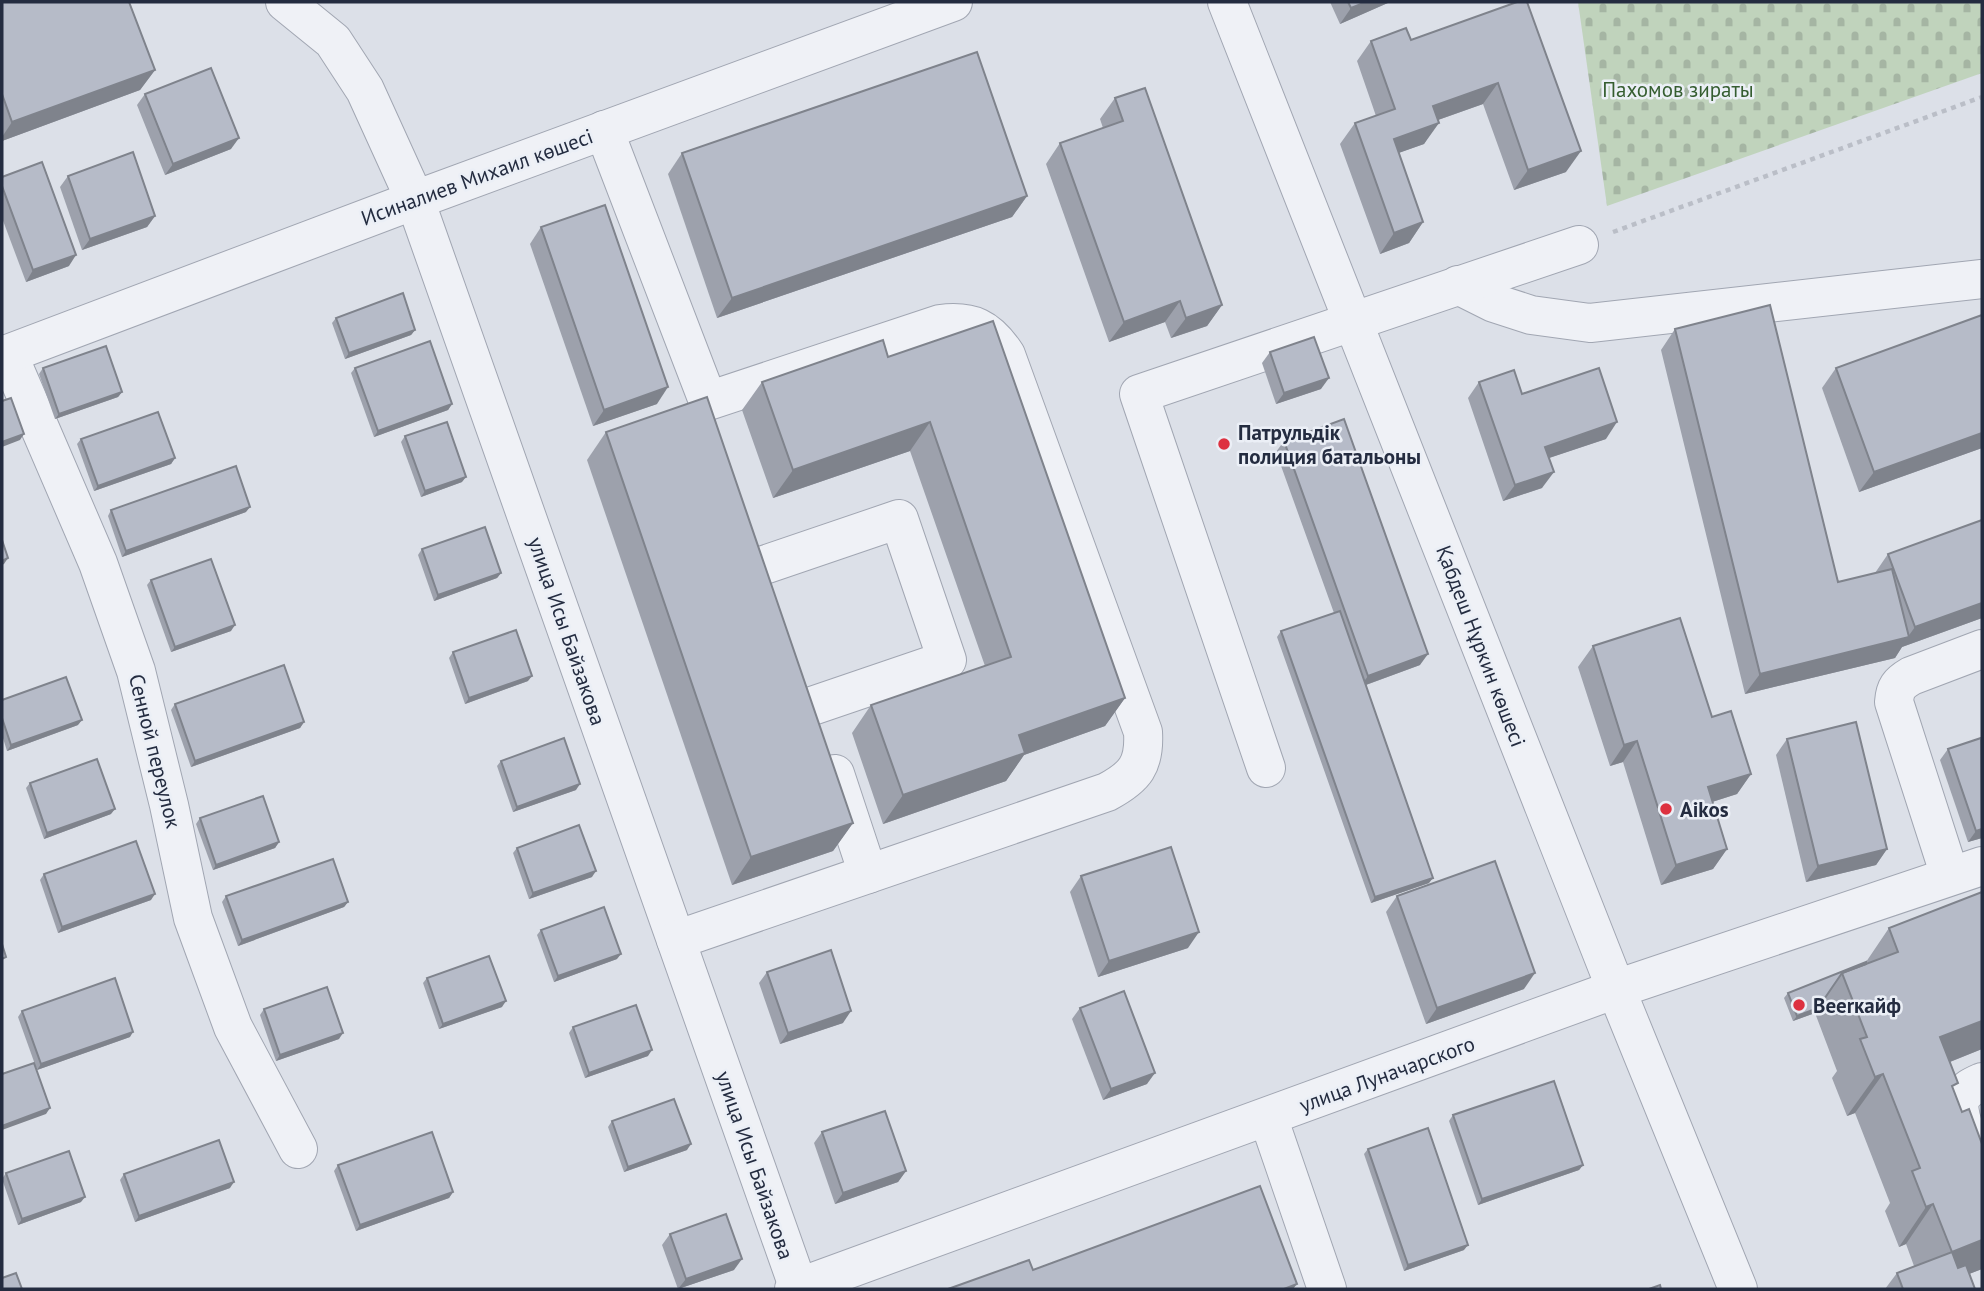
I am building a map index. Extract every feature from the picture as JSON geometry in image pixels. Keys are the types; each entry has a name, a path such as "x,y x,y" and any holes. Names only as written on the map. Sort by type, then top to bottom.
{"street":[{"name":"улица Исы Байзакова","path":"285,2 333,41 339,50 365,90 415,200 797,1289"},
{"name":"Исиналиев Михаил көшесі","path":"5,355 415,200 953,2"},
{"name":"Қабдеш Нұркин көшесі","path":"1227,2 1616,989 1738,1289"},
{"path":"604,130 721,439"},
{"path":"1266,768 1139,394 1579,245"},
{"path":"1458,285 1494,303 1531,315 1590,323 1982,279"},
{"path":"676,940 1114,788 1133,776 1143,755 1143,732 1006,355 995,338 977,326 959,321 940,324 708,401"},
{"name":"Сенной переулок","path":"5,355 99,563 136,671 169,804 193,918 233,1027 298,1149"},
{"path":"765,565 899,519 947,660 812,706"},
{"path":"751,527 777,603"},
{"path":"1966,871 1894,702 1895,691 1900,682 1982,649"},
{"path":"799,667 868,874"},
{"name":"улица Луначарского","path":"797,1289 1616,989 1966,871"},
{"path":"1982,1082 1969,1088 1959,1100 1960,1116 1982,1170"},
{"path":"1268,1117 1327,1289"}],"path":[{"path":"1579,245 1982,97"}],"green space":[{"name":"Пахомов зираты","path":"1578,2 1982,2 1982,73 1607,206"}],"building":[{"path":"2,2 129,2 155,70 12,122 2,94"},
{"path":"1348,2 1366,2 1351,8"},
{"path":"1517,2 1527,2 1581,151 1528,170 1498,83 1433,106 1439,123 1394,139 1423,222 1394,233 1355,123 1395,109 1371,41 1406,28 1411,40"},
{"path":"977,52 1027,196 732,298 682,153"},
{"path":"211,68 239,138 173,164 145,94"},
{"path":"1145,88 1222,305 1186,318 1180,301 1124,322 1060,143 1123,121 1115,98"},
{"path":"133,152 155,216 90,239 68,176"},
{"path":"42,162 76,255 33,270 2,186 2,177"},
{"path":"605,205 668,387 604,410 541,227"},
{"path":"403,293 415,330 349,353 336,318"},
{"path":"1770,305 1838,582 1892,569 1909,637 1760,674 1675,329"},
{"path":"1982,315 1982,433 1874,472 1836,368"},
{"path":"993,321 1125,698 1019,735 1025,753 903,795 871,705 1011,657 930,422 793,470 762,382 883,340 888,357"},
{"path":"1314,337 1329,378 1284,393 1270,352"},
{"path":"430,341 452,404 378,431 355,368"},
{"path":"106,346 122,392 59,414 43,368"},
{"path":"1599,368 1617,422 1545,447 1554,472 1515,485 1479,382 1514,370 1522,394"},
{"path":"707,397 853,823 751,857 606,432"},
{"path":"11,398 24,434 2,442 2,401"},
{"path":"158,412 175,458 98,486 81,439"},
{"path":"1344,419 1428,654 1368,676 1284,441"},
{"path":"447,422 466,477 425,491 405,436"},
{"path":"236,466 250,507 126,551 111,510"},
{"path":"1982,520 1982,603 1915,627 1888,554"},
{"path":"485,527 501,573 438,595 422,549"},
{"path":"2,540 8,558 2,561"},
{"path":"211,559 235,625 175,647 151,580"},
{"path":"1340,611 1433,878 1375,897 1281,631"},
{"path":"1680,618 1712,717 1731,711 1751,774 1708,787 1727,849 1676,865 1637,741 1624,745 1593,646"},
{"path":"516,630 532,676 469,698 453,652"},
{"path":"284,665 304,722 195,761 175,704"},
{"path":"66,677 82,720 11,745 2,718 2,700"},
{"path":"1856,722 1887,849 1818,866 1787,739"},
{"path":"564,738 580,784 517,807 501,761"},
{"path":"1981,738 1982,829 1976,831 1948,749"},
{"path":"97,759 115,809 47,833 30,783"},
{"path":"263,796 279,842 216,865 200,818"},
{"path":"579,825 596,871 533,893 517,848"},
{"path":"136,841 155,894 62,927 44,874"},
{"path":"1171,847 1199,932 1109,961 1081,876"},
{"path":"333,859 348,902 242,940 226,896"},
{"path":"1495,861 1535,973 1437,1008 1397,896"},
{"path":"1982,892 1982,1021 1940,1037 1958,1083 1952,1086 1962,1112 1969,1109 1982,1144 1982,1240 1952,1252 1933,1204 1926,1207 1912,1171 1920,1168 1883,1074 1875,1077 1860,1039 1867,1037 1842,973 1898,952 1889,928"},
{"path":"604,907 621,954 558,976 541,930"},
{"path":"831,950 851,1011 788,1033 767,972"},
{"path":"489,956 506,1001 443,1024 427,978"},
{"path":"1866,962 1842,973 1818,1008 1797,1016 1788,993"},
{"path":"115,978 133,1032 41,1064 22,1011"},
{"path":"327,987 343,1033 280,1055 264,1009"},
{"path":"1124,991 1155,1073 1111,1089 1080,1008"},
{"path":"636,1005 652,1050 589,1073 573,1027"},
{"path":"34,1063 50,1108 2,1126 2,1074"},
{"path":"1554,1081 1583,1165 1482,1199 1453,1115"},
{"path":"674,1099 691,1144 628,1167 612,1121"},
{"path":"885,1111 906,1171 843,1193 822,1132"},
{"path":"1428,1128 1468,1245 1408,1265 1368,1149"},
{"path":"432,1132 453,1192 360,1225 338,1165"},
{"path":"219,1140 234,1182 139,1216 124,1174"},
{"path":"69,1151 85,1197 22,1219 6,1173"},
{"path":"1260,1186 1297,1284 1284,1289 948,1289 1029,1260 1033,1270"},
{"path":"726,1214 742,1259 686,1279 670,1234"},
{"path":"1952,1252 1958,1268 1966,1265 1975,1289 1903,1289 1897,1273"},
{"path":"16,1273 22,1289 2,1289 2,1278"}],"place":[{"name":"Патрульдік полиция батальоны","path":"1224,444"},
{"name":"Aikos","path":"1666,809"},
{"name":"Beerкайф","path":"1799,1005"}]}
